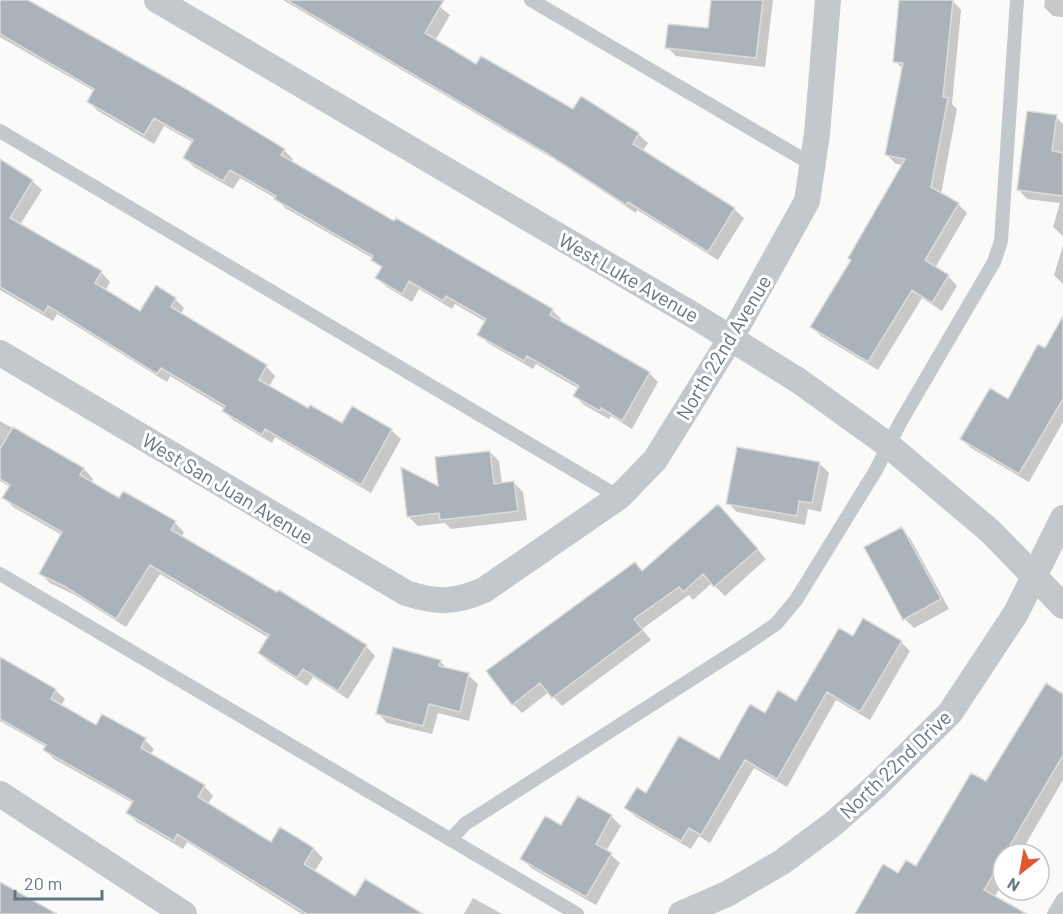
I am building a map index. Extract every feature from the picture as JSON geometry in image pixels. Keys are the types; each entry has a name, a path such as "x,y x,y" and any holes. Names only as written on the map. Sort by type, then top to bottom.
{"street":[{"name":"West Luke Avenue","path":"157,0 731,338 799,381 888,446 990,531 1063,606"},
{"name":"North 22nd Avenue","path":"462,599 484,590 620,496 655,460 731,338 807,201 813,165 828,0"},
{"name":"West San Juan Avenue","path":"0,353 406,593 429,600 462,599"},
{"name":"North 22nd Drive","path":"681,914 727,894 782,861 833,824 876,786 950,713 1016,613 1063,518"},
{"path":"0,794 184,914"}],"lane":[{"path":"531,0 813,165"},
{"path":"451,838 465,824 776,624 796,600 876,470 901,421 994,262 1001,241 1017,0"},
{"path":"0,131 620,496"},
{"path":"0,574 577,914"},
{"path":"1054,914 1063,898"}],"building":[{"path":"0,0 28,0 188,90 285,149 281,155 394,221 396,218 553,309 550,315 650,372 622,421 601,408 600,411 573,396 579,386 527,356 524,361 477,335 486,319 446,296 443,301 409,281 402,294 375,278 382,267 371,260 373,256 274,199 276,196 230,170 223,181 183,158 193,140 154,118 144,135 87,102 94,89 0,34"},
{"path":"287,0 444,0 425,33 476,64 481,56 573,109 581,96 639,133 633,144 735,208 708,252 628,202 626,205 546,153"},
{"path":"711,0 763,0 756,58 665,48 668,24 708,28"},
{"path":"899,0 953,0 943,97 948,98 931,187 959,203 925,260 949,275 932,303 912,290 868,362 810,327 851,260 848,258 905,159 885,155 903,63 893,62"},
{"path":"1027,111 1057,115 1052,151 1063,153 1063,196 1017,190"},
{"path":"0,159 33,180 10,218 102,271 95,283 140,311 156,285 176,298 171,307 267,365 259,380 308,408 310,405 342,423 352,406 392,429 361,485 265,429 262,435 222,411 225,406 161,368 157,374 48,306 44,313 0,287"},
{"path":"1063,316 1063,399 1019,474 960,439 990,388 1008,399 1038,344 1045,348"},
{"path":"13,427 84,468 80,475 119,498 123,491 176,521 171,530 277,592 279,590 367,645 338,691 303,669 297,678 258,653 269,635 150,565 116,619 64,586 39,574 62,532 2,498 10,485 0,479 0,449"},
{"path":"737,447 820,462 812,503 799,501 797,516 726,504"},
{"path":"490,451 494,484 514,481 518,511 440,520 439,513 407,517 401,467 438,486 435,457"},
{"path":"718,504 758,549 714,587 703,574 683,592 679,587 634,619 643,630 552,698 540,683 512,705 486,671 635,562 642,571"},
{"path":"902,527 941,599 903,620 864,547"},
{"path":"863,618 902,641 860,712 827,692 777,779 745,760 701,835 689,828 681,841 624,808 637,787 646,793 679,736 719,759 750,704 765,713 778,690 796,701 839,628 853,636"},
{"path":"393,647 441,660 439,666 469,673 460,712 429,704 423,726 376,714"},
{"path":"0,657 56,689 51,699 96,725 102,714 146,738 141,748 205,785 198,797 271,842 280,827 314,848 304,864 355,896 365,879 423,914 307,914 177,834 174,841 126,813 133,801 43,750 46,745 0,719"},
{"path":"1046,683 1063,694 1063,755 1012,842 991,842 991,878 984,890 991,894 991,902 1006,902 1027,914 855,914 883,864 898,873 906,860 916,866 971,773 986,781"},
{"path":"578,796 612,815 596,844 612,853 586,897 520,859 545,816 561,825"},
{"path":"0,882 57,914 0,914"}]}
